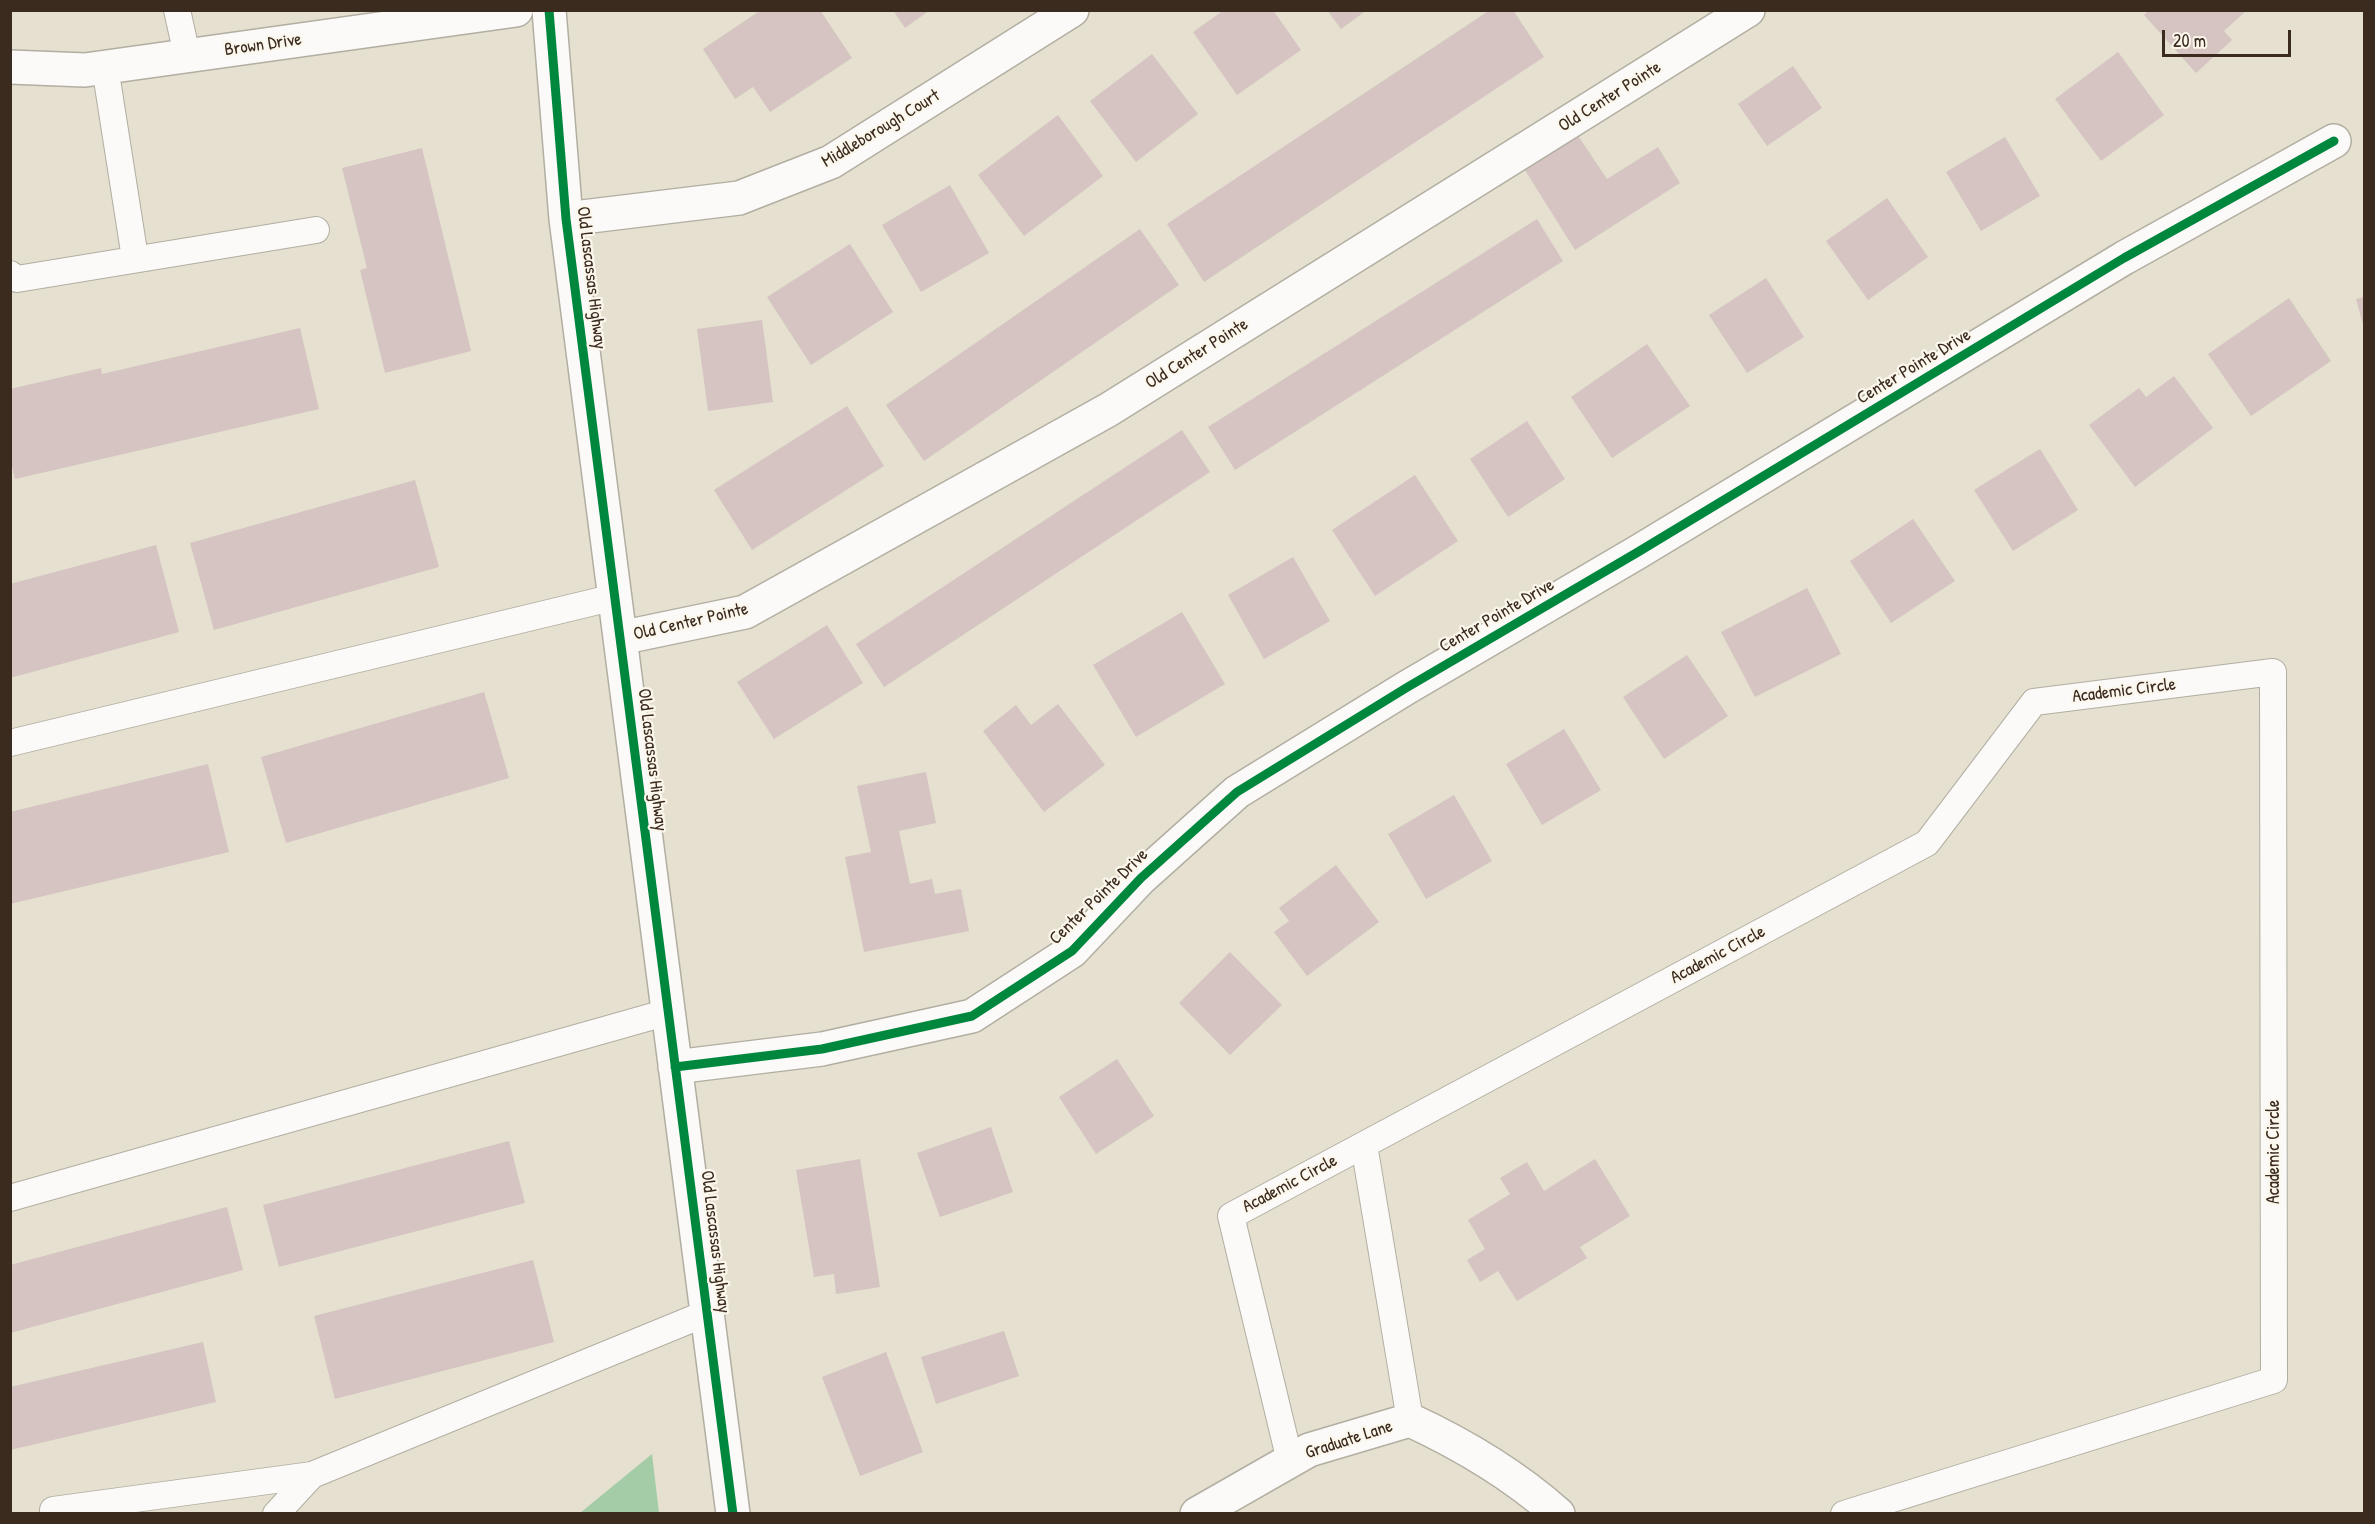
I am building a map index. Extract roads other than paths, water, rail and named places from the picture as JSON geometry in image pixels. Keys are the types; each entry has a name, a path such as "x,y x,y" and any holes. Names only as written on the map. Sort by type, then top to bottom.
{"street":[{"name":"Brown Drive","path":"10,67 85,70 516,10"},
{"name":"Old Lascassas Highway","path":"549,10 566,219 733,1514"},
{"name":"Middleborough Court","path":"566,219 739,198 831,162 1072,10"},
{"name":"Old Center Pointe","path":"620,638 745,612 1108,410 1748,10"},
{"name":"Center Pointe Drive","path":"675,1067 822,1049 972,1016 1072,951 1142,878 1237,792 1406,688 1770,473 2124,258 2334,141"},
{"name":"Graduate Lane","path":"1197,1514 1310,1450 1410,1420 1457,1442 1536,1494 1558,1514"}],"lane":[{"path":"177,10 187,55"},
{"path":"105,67 135,258"},
{"path":"10,274 17,279 316,230"},
{"path":"10,742 615,597"},
{"name":"Academic Circle","path":"1290,1461 1232,1216 1927,843 2034,702 2273,672 2274,1380 1844,1514"},
{"path":"10,1198 668,1012"},
{"path":"1364,1145 1410,1420"},
{"path":"54,1514 53,1510 312,1475 707,1312"},
{"path":"276,1514 312,1475"}]}
